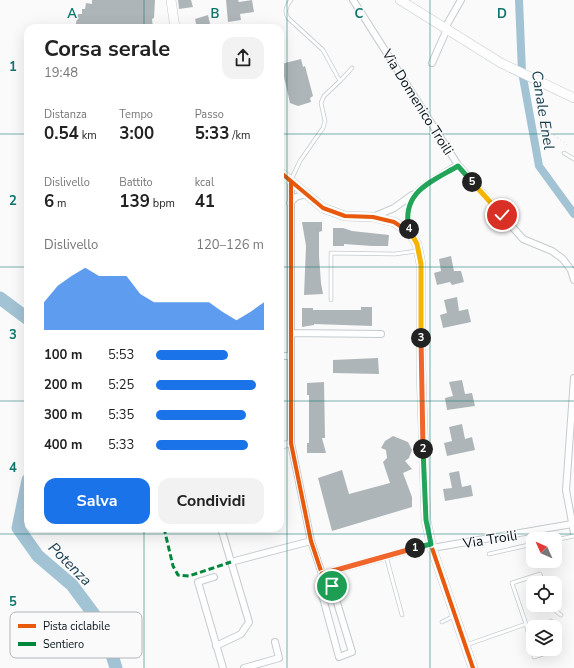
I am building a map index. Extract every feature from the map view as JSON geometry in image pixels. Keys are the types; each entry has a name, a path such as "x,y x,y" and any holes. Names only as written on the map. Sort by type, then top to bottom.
{"street":[{"path":"171,0 174,24"},
{"name":"Via Domenico Troili","path":"353,0 458,166 523,239 552,251 563,259 571,270 574,280"},
{"path":"401,0 514,70 574,98"},
{"path":"432,64 446,29 461,0"},
{"path":"373,217 394,208 416,192 458,166"},
{"path":"284,175 323,208 334,213 345,216 373,217 394,222 409,232"},
{"path":"291,181 291,443 312,541 322,574 332,586 352,652 339,657 320,587 322,574"},
{"path":"416,192 411,199 406,217 409,232 417,244 421,264 424,484 426,520 432,546 473,668"},
{"path":"290,203 296,197 306,194"},
{"path":"290,334 381,334"},
{"path":"284,356 290,356"},
{"path":"574,378 566,490 574,534"},
{"path":"284,445 291,443"},
{"name":"Via Troili","path":"322,574 386,556 432,546 572,524"},
{"path":"216,646 241,634 249,622 222,532"},
{"path":"231,562 312,541"},
{"path":"214,577 198,582 223,668"},
{"path":"244,668 279,658 274,642"}],"lane":[{"path":"291,0 286,9 288,18 323,50 340,81"},
{"path":"291,181 300,161 323,128 325,121 321,103 324,96 352,68"},
{"path":"564,152 574,159"},
{"path":"331,300 332,254 395,254 418,251"},
{"path":"562,538 574,534"},
{"path":"489,554 526,546"},
{"path":"386,556 402,615"},
{"path":"466,645 526,624 512,583 526,578"},
{"path":"557,612 561,615"},
{"path":"442,622 456,615"}],"path":[{"path":"554,136 567,144 564,152"}],"building":[{"path":"92,0 155,0 153,24 76,24 78,14 82,14 82,9 85,9 86,3 92,4"},
{"path":"178,0 191,0 193,7 179,9"},
{"path":"226,0 238,0 239,2 252,0 254,12 240,14 241,20 228,22"},
{"path":"208,15 210,24 196,24 195,19"},
{"path":"301,59 303,67 305,66 313,96 310,98 311,102 298,106 290,103 284,77 284,63"},
{"path":"302,222 322,222 322,231 319,232 319,256 323,294 304,295 306,246"},
{"path":"333,228 343,228 352,231 389,235 388,246 344,244 344,246 333,246"},
{"path":"451,256 454,271 461,271 464,282 452,285 450,282 437,285 434,273 441,271 439,259"},
{"path":"457,297 459,311 468,309 471,322 443,328 440,315 447,313 444,300"},
{"path":"361,307 372,307 372,326 314,324 302,327 302,308 313,308 313,310 361,310"},
{"path":"378,358 379,374 333,373 333,360"},
{"path":"462,380 465,394 472,393 475,406 447,410 445,398 453,396 449,382"},
{"path":"324,382 325,438 322,438 326,453 307,453 307,443 309,443 309,395 307,395 307,383"},
{"path":"462,424 465,439 472,437 475,450 447,456 444,443 452,441 449,427"},
{"path":"393,436 408,442 412,450 409,458 405,461 412,469 403,473 412,497 412,507 332,531 318,478 342,470 349,494 390,483 383,462 387,458 386,450 381,448 385,441"},
{"path":"459,471 462,487 471,485 473,496 445,501 443,489 452,488 449,473"}],"waterway":[{"name":"Canale Enel","path":"519,0 522,72 539,166 574,214"},
{"name":"Potenza","path":"0,298 24,316"},
{"name":"Potenza","path":"24,499 18,528 38,556 72,585 92,612"},
{"name":"Potenza","path":"113,658 116,668"}],"marked path":[{"path":"165,532 173,566 178,575 189,576 231,562"}],"cycle path":[{"path":"284,175 323,208 345,216 373,217 394,222 409,232 417,244 421,264 421,369 426,520 432,548 473,668"},
{"path":"291,181 291,443 311,541 322,574 431,544"}],"route":[{"path":"332,586 322,574 431,544 426,520 424,484 421,369 421,264 417,244 409,232 406,217 411,199 416,192 458,166 485,198 502,215"}]}
